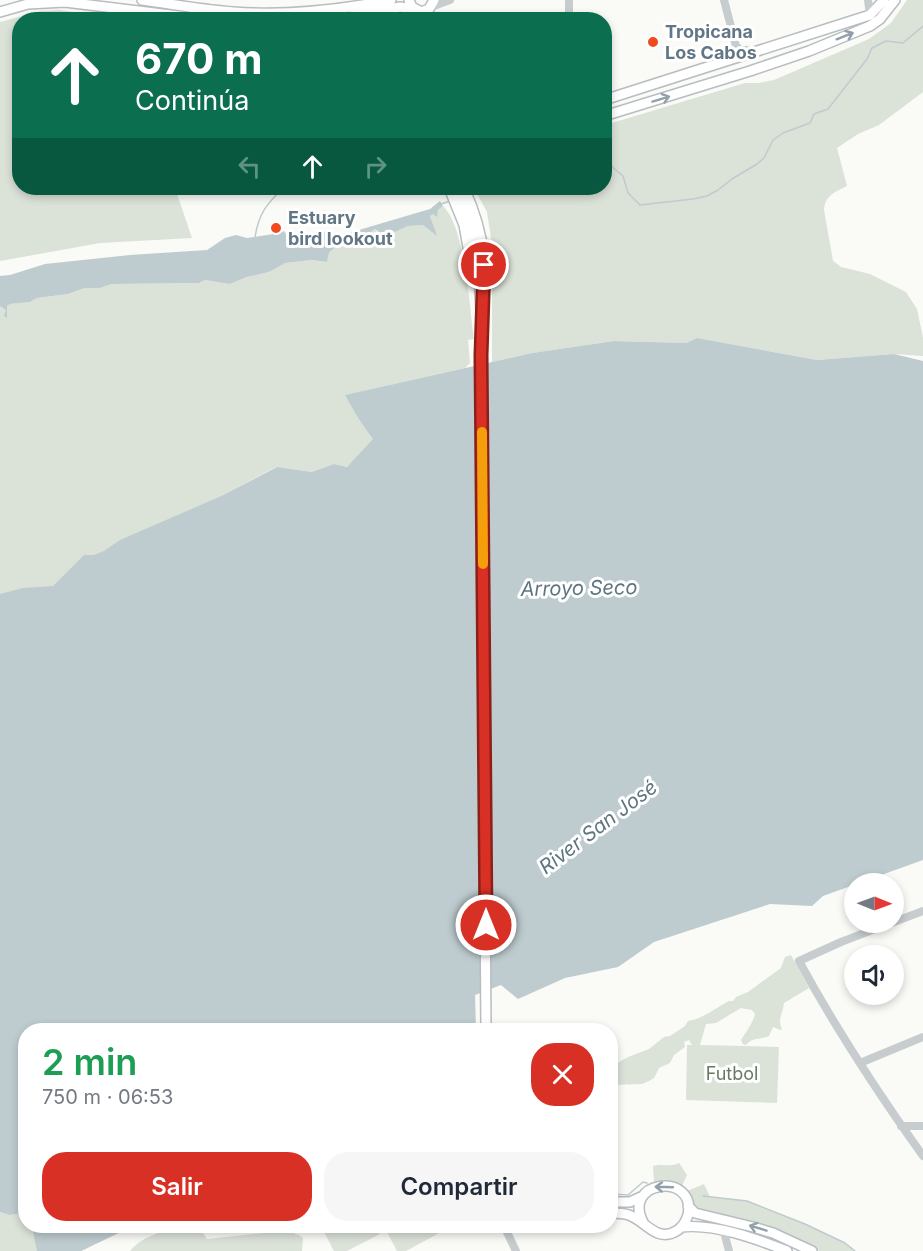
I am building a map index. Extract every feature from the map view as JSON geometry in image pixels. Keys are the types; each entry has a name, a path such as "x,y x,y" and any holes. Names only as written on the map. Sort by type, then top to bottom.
{"main road":[{"path":"142,0 182,7"},
{"path":"358,3 391,0"},
{"path":"612,97 870,15 884,0"},
{"path":"612,114 809,51 870,26 880,19 895,0"},
{"path":"0,12 28,4 65,2 182,7 233,12"},
{"path":"357,12 412,6 423,12 432,5"},
{"path":"452,195 459,209 468,243 481,334"},
{"path":"459,195 468,214 476,247 481,334 486,1023"},
{"path":"467,195 478,222 483,248 481,334"},
{"path":"618,1202 630,1202 643,1196 654,1187 668,1185 681,1192 694,1213 763,1230 812,1251"},
{"path":"643,1196 639,1210 644,1224"},
{"path":"618,1214 629,1215 655,1233 664,1234 674,1232 681,1227 687,1219 688,1206"},
{"path":"681,1227 693,1226 751,1237 787,1251"}],"street":[{"path":"432,5 450,0"},
{"path":"724,0 736,46 741,50 763,50"},
{"path":"868,0 870,15"},
{"path":"904,918 923,911"},
{"path":"864,933 799,961 822,1003 860,1063 923,1156"},
{"path":"860,1063 923,1037"},
{"path":"902,1126 923,1126"},
{"path":"724,1232 729,1251"},
{"path":"507,1233 516,1251"}],"green space":[{"path":"907,0 923,0 923,92 879,125 858,134 837,148 847,186 829,197 824,210 833,261 841,267 870,274 906,292 917,309 923,338 923,356 894,354 817,360 697,338 686,343 614,341 532,353 492,362 492,244 487,212 478,195 612,195 612,123 745,83 774,80 869,39 891,23"},
{"path":"59,10 73,12 37,12"},
{"path":"12,19 12,195 177,195 192,238 100,243 0,261 0,22"},
{"path":"443,206 451,217 462,249 474,339 468,340 470,363 465,368 346,395 358,418 374,439 347,467 334,464 313,472 276,467 221,496 146,529 28,1023 26,1023 0,641 0,306 7,310 10,304 30,302 37,298 112,284 199,283 205,280 230,284 269,272 284,263 312,260 326,262 329,253 336,247 370,237 371,232 375,229 387,246 389,231 395,232 408,226 423,225 436,235 430,216"},
{"name":"Futbol","path":"791,955 809,988 784,1003 780,1019 782,1029 773,1027 769,1036 748,1042 746,1045 743,1044 741,1040 755,1014 752,1010 741,1008 716,1023 706,1024 700,1045 779,1047 777,1103 686,1100 687,1045 692,1045 689,1040 684,1042 685,1047 674,1055 670,1063 659,1068 654,1078 642,1084 618,1085 618,1063 649,1049 664,1037 670,1036 685,1026 688,1021 704,1016 748,992 781,968 785,957"},
{"path":"18,1080 18,1193 0,1101"},
{"path":"679,1163 687,1175 682,1186 670,1181 654,1182 653,1166"},
{"path":"704,1184 710,1197 747,1201 805,1224 845,1243 855,1251 819,1251 798,1240 700,1212 693,1206 687,1191"},
{"path":"0,1212 9,1215 18,1214 18,1233 118,1233 81,1251 0,1251"},
{"path":"158,1233 203,1233 207,1239 264,1233 294,1233 303,1238 302,1251 130,1251 150,1236"},
{"path":"325,1233 380,1234 347,1251 334,1251"},
{"path":"388,1233 439,1233 406,1251 397,1251"}],"water":[{"path":"440,201 443,206 438,210 437,217 433,214 430,216 437,236 423,225 408,226 395,232 389,231 388,246 379,238 379,232 375,229 371,232 370,237 336,247 329,253 327,262 312,260 285,263 269,272 230,284 205,280 199,283 112,284 100,288 85,288 68,294 10,304 7,306 7,318 4,316 6,310 0,306 0,276 45,264 207,250 225,238 236,235 247,238 284,231 287,236 291,237 321,231 343,234 430,209"},
{"path":"697,338 817,360 894,354 923,361 923,860 887,873 844,873 844,888 823,896 812,906 770,904 654,942 618,967 565,978 518,999 501,985 475,995 476,1023 18,1023 18,1214 9,1215 0,1212 0,594 23,588 53,586 84,555 94,555 104,551 120,540 221,496 277,467 312,472 334,464 347,467 373,439 345,395 532,353 614,341 686,343"},
{"path":"33,1233 118,1233 81,1251 37,1251"}],"waterway":[{"path":"612,167 623,176 628,193 640,205 707,196 757,164 764,158 773,140 783,133 810,123 814,114 828,109 867,59 872,48 886,41 903,43 923,26"},
{"path":"255,237 264,210 276,195"},
{"path":"441,204 450,201"},
{"path":"618,1194 628,1195 643,1182 647,1183"},
{"path":"703,1196 747,1201 805,1224 845,1243 855,1251"}],"slow traffic":[{"path":"482,432 483,564"}],"place":[{"name":"Tropicana Los Cabos","path":"653,42"},
{"name":"Estuary bird lookout","path":"276,228"}],"route":[{"path":"484,265 481,355 486,925"}],"water label":[{"name":"Arroyo Seco","path":"579,588"},
{"name":"River San José","path":"598,827"}]}
